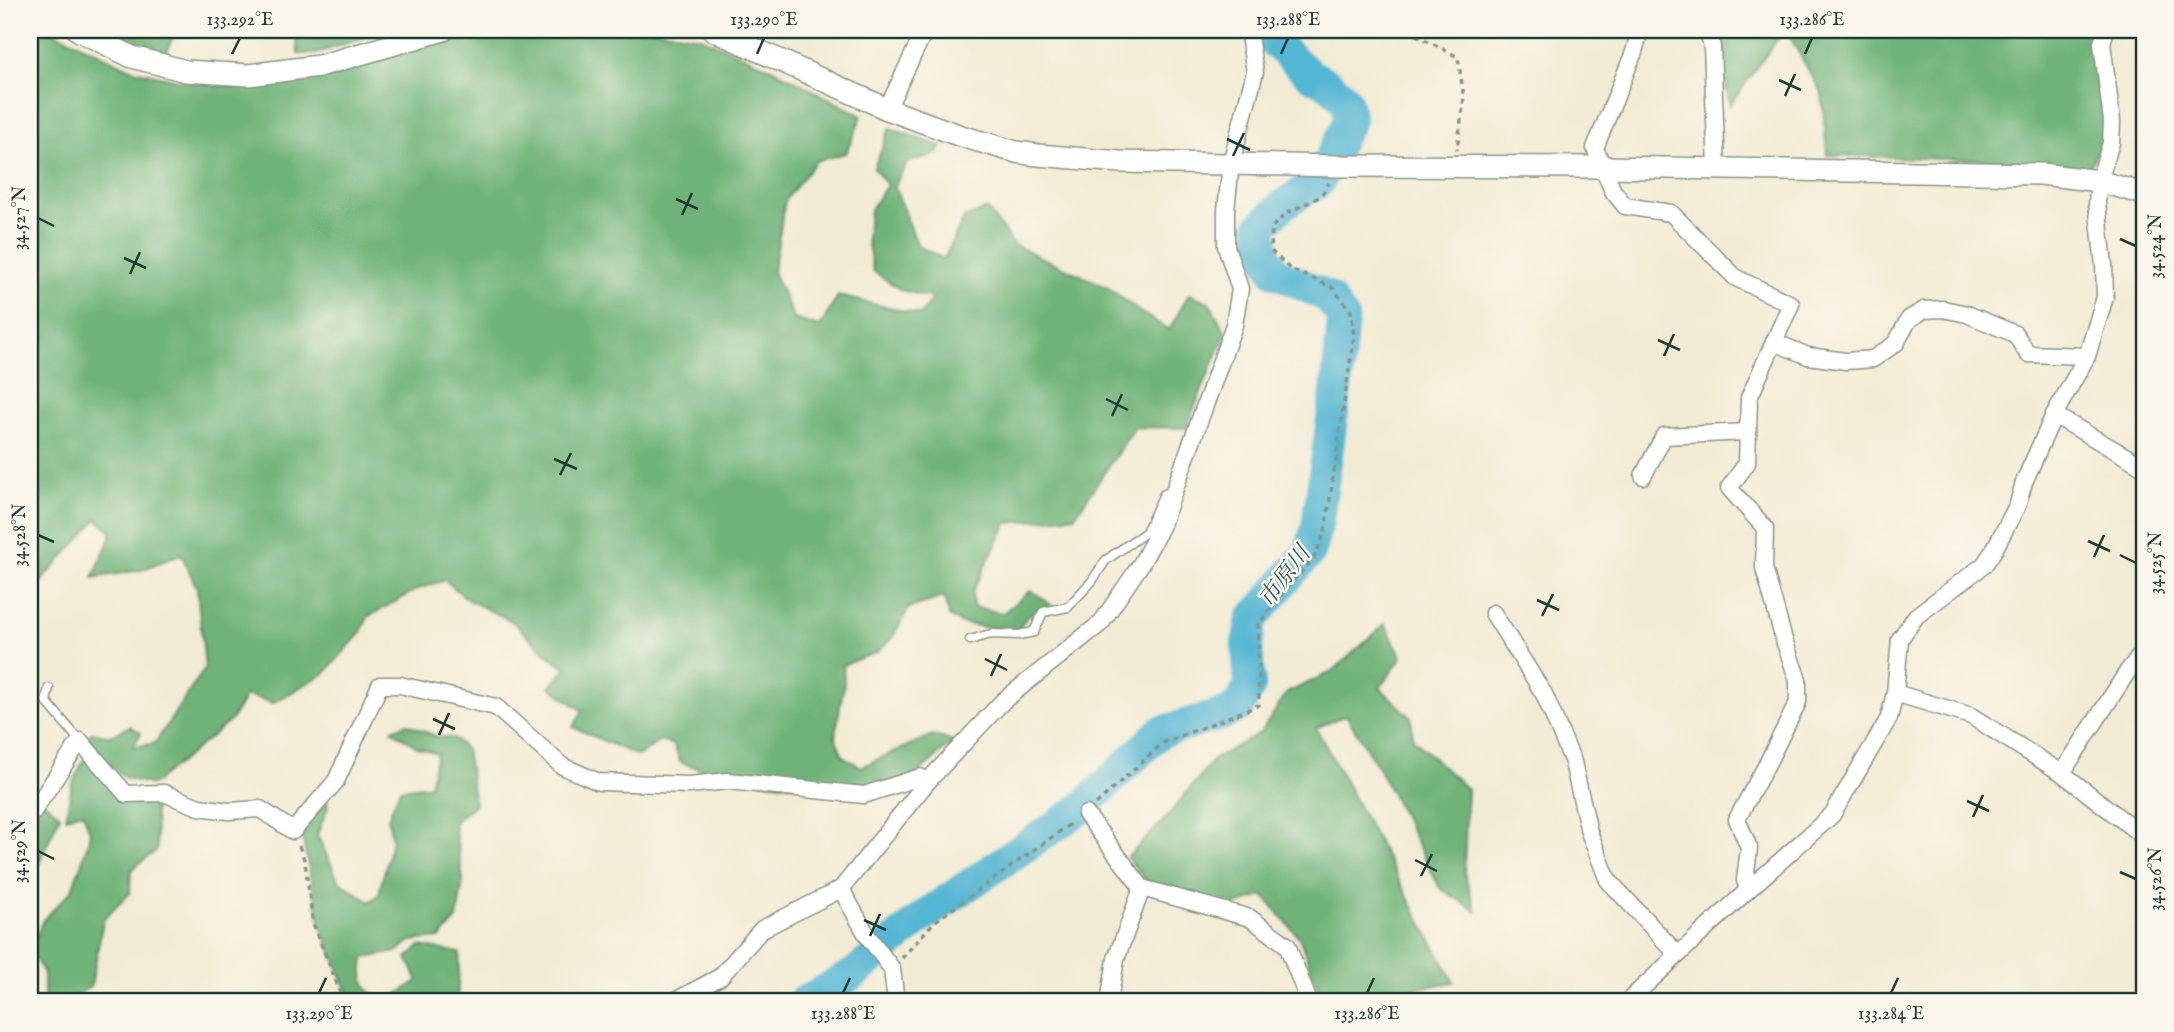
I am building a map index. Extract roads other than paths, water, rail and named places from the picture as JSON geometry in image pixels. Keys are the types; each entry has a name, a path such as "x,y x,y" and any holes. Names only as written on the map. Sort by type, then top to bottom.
{"street":[{"path":"78,30 142,60 186,71 248,75 319,66 444,30"},
{"path":"713,30 887,109 961,136 1016,152 1120,162 2041,174 2099,181 2144,194"},
{"path":"887,109 925,30"},
{"path":"673,1002 720,977 762,929 841,889 927,782 1003,701 1101,623 1141,564 1161,527 1234,325 1240,289 1226,246 1226,210 1231,163 1255,72 1248,30"},
{"path":"1640,30 1634,52 1595,148 1613,191 1625,206 1671,213 1736,278 1791,304 1749,398 1746,463 1729,488 1765,528 1765,568 1784,640 1798,680 1798,702 1737,819 1749,848 1745,880 1748,890"},
{"path":"1708,30 1712,47 1717,169"},
{"path":"1627,1002 1832,815 1889,718 1895,693 1899,639 1916,616 1984,565 2018,504 2024,482 2054,415 2087,356 2105,297 2098,203 2099,181 2111,144 2112,121 2102,43 2106,30"},
{"path":"1774,342 1808,356 1846,361 1874,359 1896,343 1909,319 1924,310 1943,309 1967,314 2015,334 2028,354 2087,356"},
{"path":"2054,415 2144,467"},
{"path":"1643,476 1664,436 1748,432"},
{"path":"1493,613 1544,694 1573,762 1589,832 1608,880 1678,955"},
{"path":"2062,773 2128,671 2144,651"},
{"path":"30,816 80,741 126,794 164,793 199,807 229,811 260,809 293,831 336,781 380,685 400,685 496,707 562,766 598,782 689,785 728,781 864,795 920,777 927,782"},
{"path":"1895,693 1971,716 2062,773 2144,837"},
{"path":"1086,814 1142,888 1250,918 1287,945 1309,1002"},
{"path":"1108,1002 1116,960 1142,888"},
{"path":"841,889 867,935 892,969 896,1002"}],"lane":[{"path":"970,640 991,634 1019,635 1034,632 1044,612 1068,607 1092,581 1106,560 1146,532 1164,494 1174,493"},
{"path":"49,688 46,701 80,741"}],"waterway":[{"name":"市原川","path":"803,1002 855,973 925,915 1082,808 1160,732 1224,714 1238,707 1250,686 1247,644 1252,619 1309,553 1317,526 1337,383 1343,318 1328,297 1275,272 1264,253 1261,226 1285,203 1318,183 1350,119 1346,100 1330,85 1309,74 1261,30"}]}
